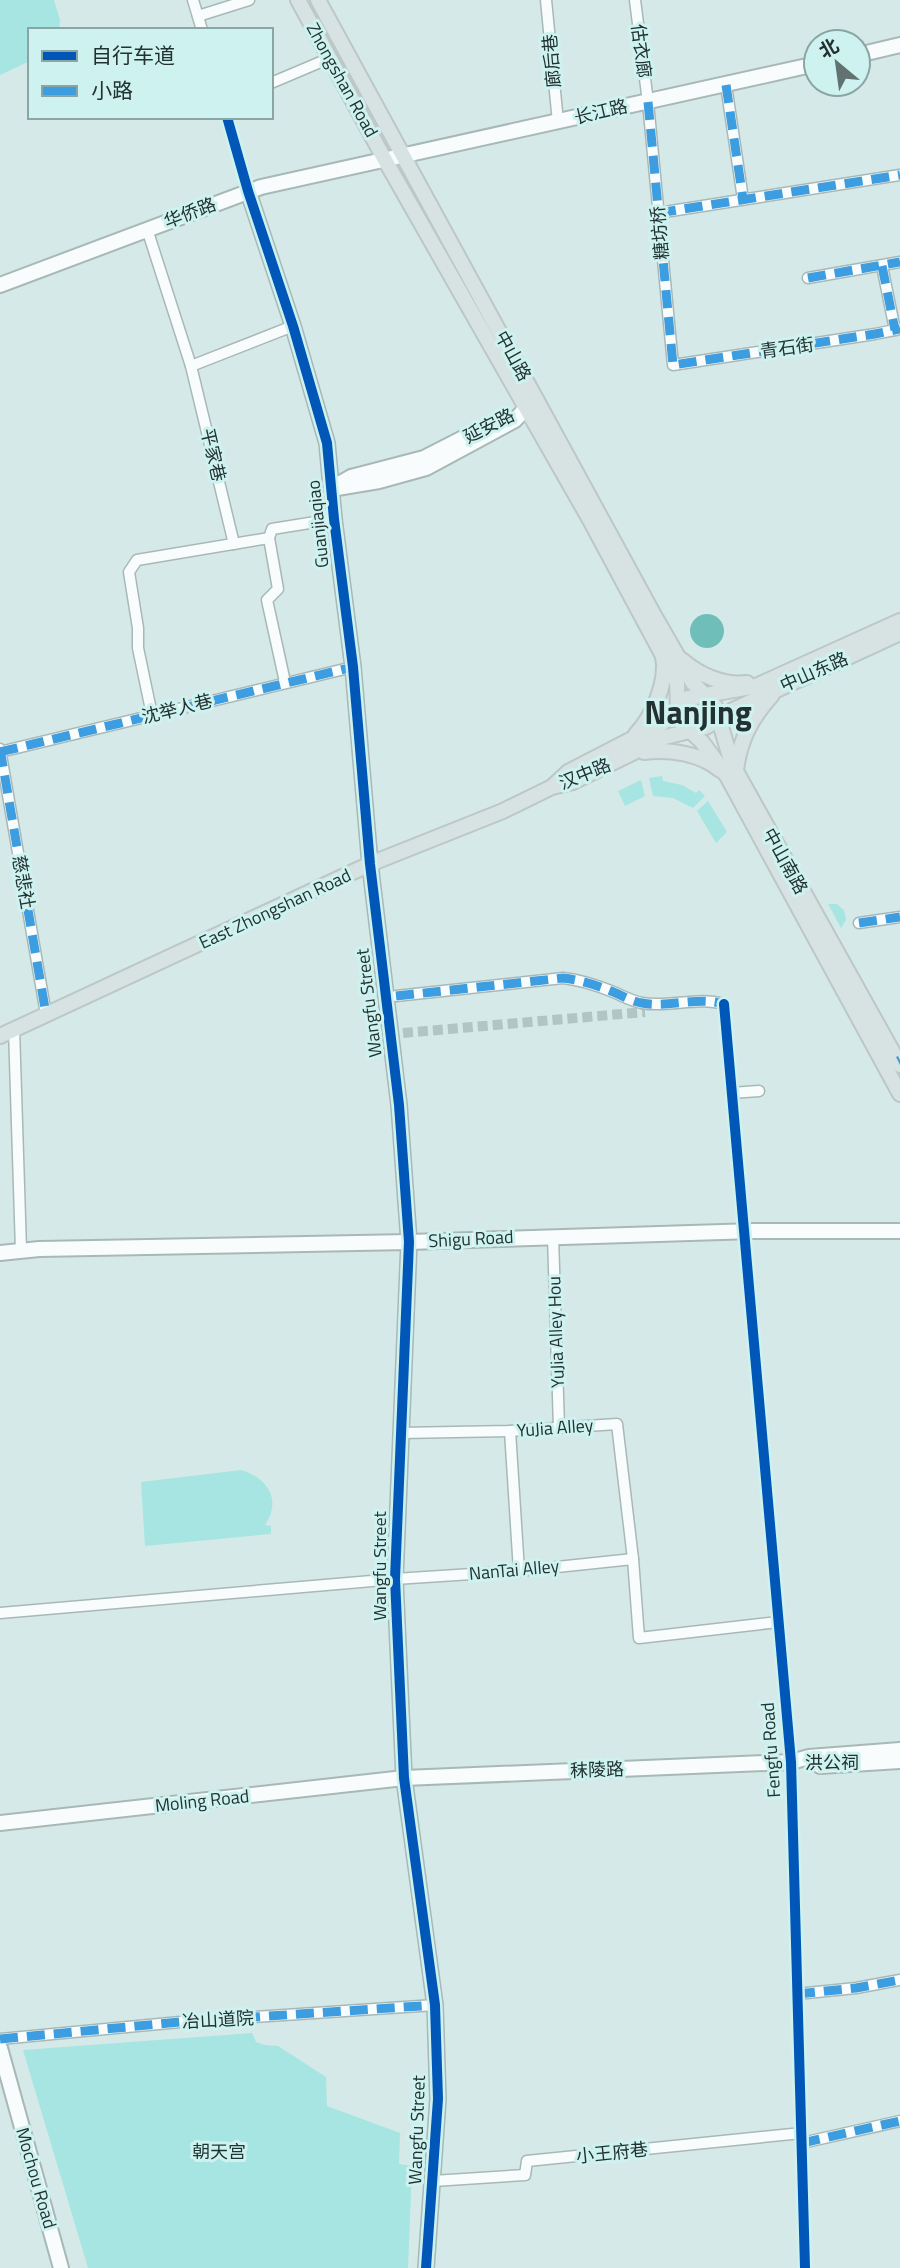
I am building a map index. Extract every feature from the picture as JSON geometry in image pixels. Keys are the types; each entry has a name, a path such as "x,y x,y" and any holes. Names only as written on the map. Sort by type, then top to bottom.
{"main road":[{"name":"Zhongshan Road","path":"298,0 385,160"},
{"name":"中山路","path":"318,0 668,652 677,682 678,709 682,723 692,731"},
{"name":"中山路","path":"385,160 668,652 713,707"},
{"name":"中山东路","path":"689,698 713,707 733,710 775,684 900,621"},
{"name":"中山东路","path":"692,731 706,727 713,707 744,689 775,684 900,634"},
{"path":"628,748 651,714 668,652 711,678 738,684 775,684"},
{"path":"731,773 749,726 775,684"},
{"name":"汉中路","path":"628,748 661,724 689,698"},
{"name":"中山南路","path":"713,707 731,773"},
{"name":"中山南路","path":"692,731 731,773 899,1062"},
{"name":"汉中路","path":"552,787 568,772 628,748 692,731"},
{"path":"628,748 670,750 708,762 731,773 900,1094"},
{"name":"East Zhongshan Road","path":"0,1036 370,864 503,811 552,787"}],"street":[{"path":"193,0 201,28"},
{"path":"198,16 249,0"},
{"name":"廊后巷","path":"547,0 558,122"},
{"name":"估衣廊","path":"635,0 648,102"},
{"path":"872,52 900,46"},
{"path":"273,82 330,58"},
{"name":"长江路","path":"385,160 802,67"},
{"path":"726,85 743,199"},
{"name":"糖坊桥","path":"648,102 673,365"},
{"path":"228,119 248,191"},
{"name":"华侨路","path":"0,285 248,191 385,160"},
{"path":"659,213 900,175"},
{"name":"Guanjiaqiao","path":"248,191 293,326 327,443 353,667 370,864"},
{"name":"平家巷","path":"147,229 191,366 234,544"},
{"path":"808,278 900,262"},
{"path":"882,266 898,329"},
{"path":"191,366 293,326"},
{"name":"青石街","path":"673,365 898,329"},
{"name":"延安路","path":"331,489 351,477 431,455 511,412 526,408"},
{"path":"285,682 267,600 278,589 269,538 272,529 334,519"},
{"path":"152,715 138,648 138,628 129,572 137,560 269,538"},
{"name":"沈举人巷","path":"0,751 353,667"},
{"name":"慈悲社","path":"0,751 47,1014"},
{"name":"Wangfu Street","path":"370,864 395,1034 409,1242 395,1579 404,1778 435,2005 438,2099 426,2268"},
{"path":"859,923 900,917"},
{"name":"Fengfu Road","path":"396,996 563,978 610,990 638,1003 710,1000 724,1004 791,1762 805,2268"},
{"path":"14,1029 21,1250"},
{"path":"731,1093 759,1091"},
{"name":"Shigu Road","path":"0,1253 21,1250 409,1242 742,1231 900,1231"},
{"name":"YuJia Alley Hou","path":"553,1236 559,1427"},
{"name":"YuJia Alley","path":"400,1433 510,1431 617,1424 633,1559"},
{"path":"510,1431 519,1571"},
{"path":"633,1559 639,1638 778,1622"},
{"name":"NanTai Alley","path":"0,1613 519,1571 633,1559"},
{"name":"洪公祠","path":"791,1762 809,1757 900,1750"},
{"name":"洪公祠","path":"791,1762 810,1766 900,1761"},
{"name":"秣陵路","path":"404,1778 791,1762"},
{"name":"Moling Road","path":"0,1823 404,1778"},
{"path":"797,1994 900,1980"},
{"name":"冶山道院","path":"0,2039 166,2023 435,2005"},
{"name":"Mochou Road","path":"0,2048 61,2268"},
{"path":"802,2138 900,2121"},
{"name":"小王府巷","path":"433,2181 525,2175 527,2161 802,2138"}],"green space":[{"path":"0,0 54,0 60,20 59,28 28,28 28,62 0,75"},
{"path":"662,776 663,781 682,785 696,793 699,790 705,796 693,808 673,798 653,796 649,778"},
{"path":"641,780 645,796 625,806 618,791"},
{"path":"708,801 727,832 716,843 697,811"},
{"path":"828,904 837,904 844,910 846,920 841,928"},
{"path":"241,1470 259,1478 269,1491 272,1507 265,1525 271,1526 271,1534 145,1546 141,1482"},
{"name":"朝天宫","path":"252,2033 256,2042 278,2046 326,2077 327,2106 400,2133 399,2164 412,2166 408,2268 88,2268 23,2050"}],"shaded area":[{"path":"707,614 719,619 724,631 719,643 707,648 695,643 690,631 695,619"}],"tunnel":[{"path":"403,1033 645,1012"}],"marked path":[{"path":"726,85 743,199"},
{"path":"648,102 673,365 900,329"},
{"path":"658,213 900,175"},
{"path":"808,278 900,262"},
{"path":"882,266 895,330"},
{"path":"0,752 353,667"},
{"path":"0,749 46,1014"},
{"path":"859,923 900,917"},
{"path":"396,996 563,978 594,985 642,1003 704,1001 724,1004"},
{"path":"797,1994 900,1980"},
{"path":"0,2039 180,2022 435,2005"},
{"path":"802,2143 900,2121"}],"cycle path":[{"path":"228,119 327,443 353,667 370,864 399,1105 409,1242 395,1579 404,1778 435,2005 438,2099 426,2268"},
{"path":"724,1004 791,1762 805,2268"}],"district":[{"name":"Nanjing","path":"698,713"}]}
